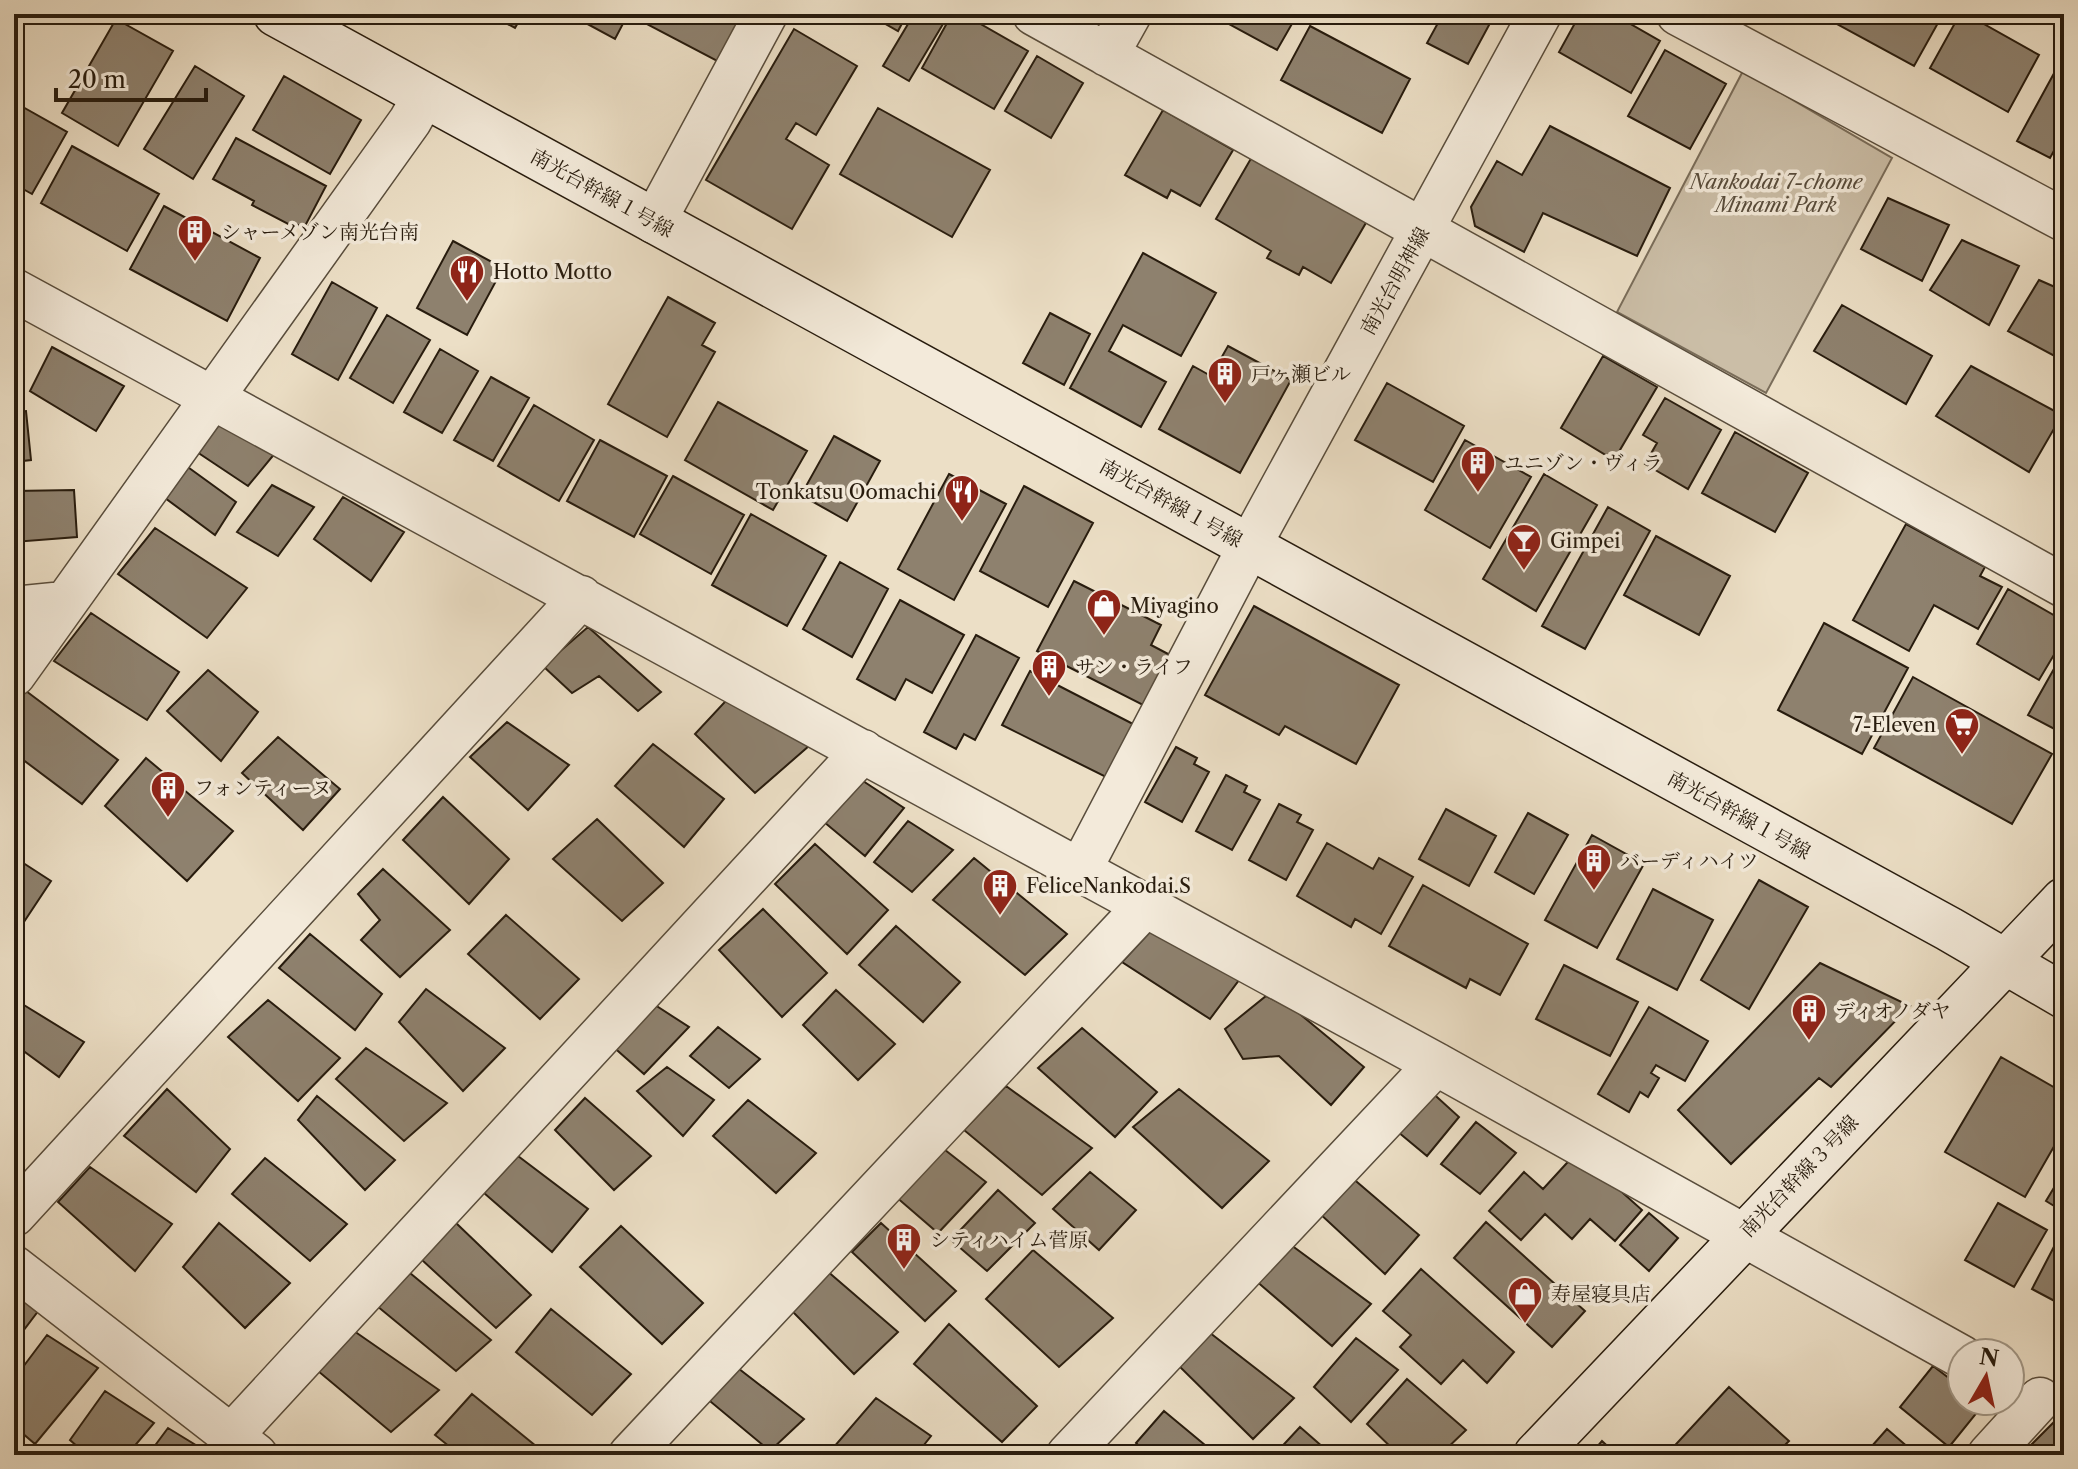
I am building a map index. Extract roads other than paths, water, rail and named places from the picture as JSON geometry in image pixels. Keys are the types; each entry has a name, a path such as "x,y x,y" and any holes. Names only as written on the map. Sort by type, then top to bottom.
{"street":[{"name":"南光台幹線１号線","path":"276,14 2064,996"},
{"path":"654,222 766,14"},
{"path":"1034,14 2064,586"},
{"path":"1107,55 1130,14"},
{"name":"南光台明神線","path":"1080,870 1249,547 1540,14"},
{"path":"1678,14 2064,220"},
{"path":"14,675 410,121 424,96"},
{"path":"14,290 1146,905 1946,1348"},
{"path":"14,1215 581,597"},
{"path":"14,608 64,603"},
{"path":"14,1267 244,1446 863,751"},
{"name":"南光台幹線３号線","path":"1536,1455 2064,900"},
{"path":"630,1455 1146,905"},
{"path":"1068,1455 1436,1064"},
{"path":"1989,1455 2038,1399"}],"place":[{"name":"シャーメゾン南光台南","path":"195,263"},
{"name":"Hotto Motto","path":"467,303"},
{"name":"戸ヶ瀬ビル","path":"1225,405"},
{"name":"ユニゾン・ヴィラ","path":"1478,494"},
{"name":"Tonkatsu Oomachi","path":"962,523"},
{"name":"Gimpei","path":"1524,572"},
{"name":"Miyagino","path":"1104,637"},
{"name":"サン・ライフ","path":"1049,698"},
{"name":"7-Eleven","path":"1962,756"},
{"name":"フォンティーヌ","path":"168,819"},
{"name":"バーディハイツ","path":"1594,892"},
{"name":"FeliceNankodai.S","path":"1000,917"},
{"name":"ディオノダヤ","path":"1809,1042"},
{"name":"シティハイム菅原","path":"904,1271"},
{"name":"寿屋寝具店","path":"1525,1325"}],"park label":[{"name":"Nankodai 7-chome Minami Park","path":"1776,194"}]}
